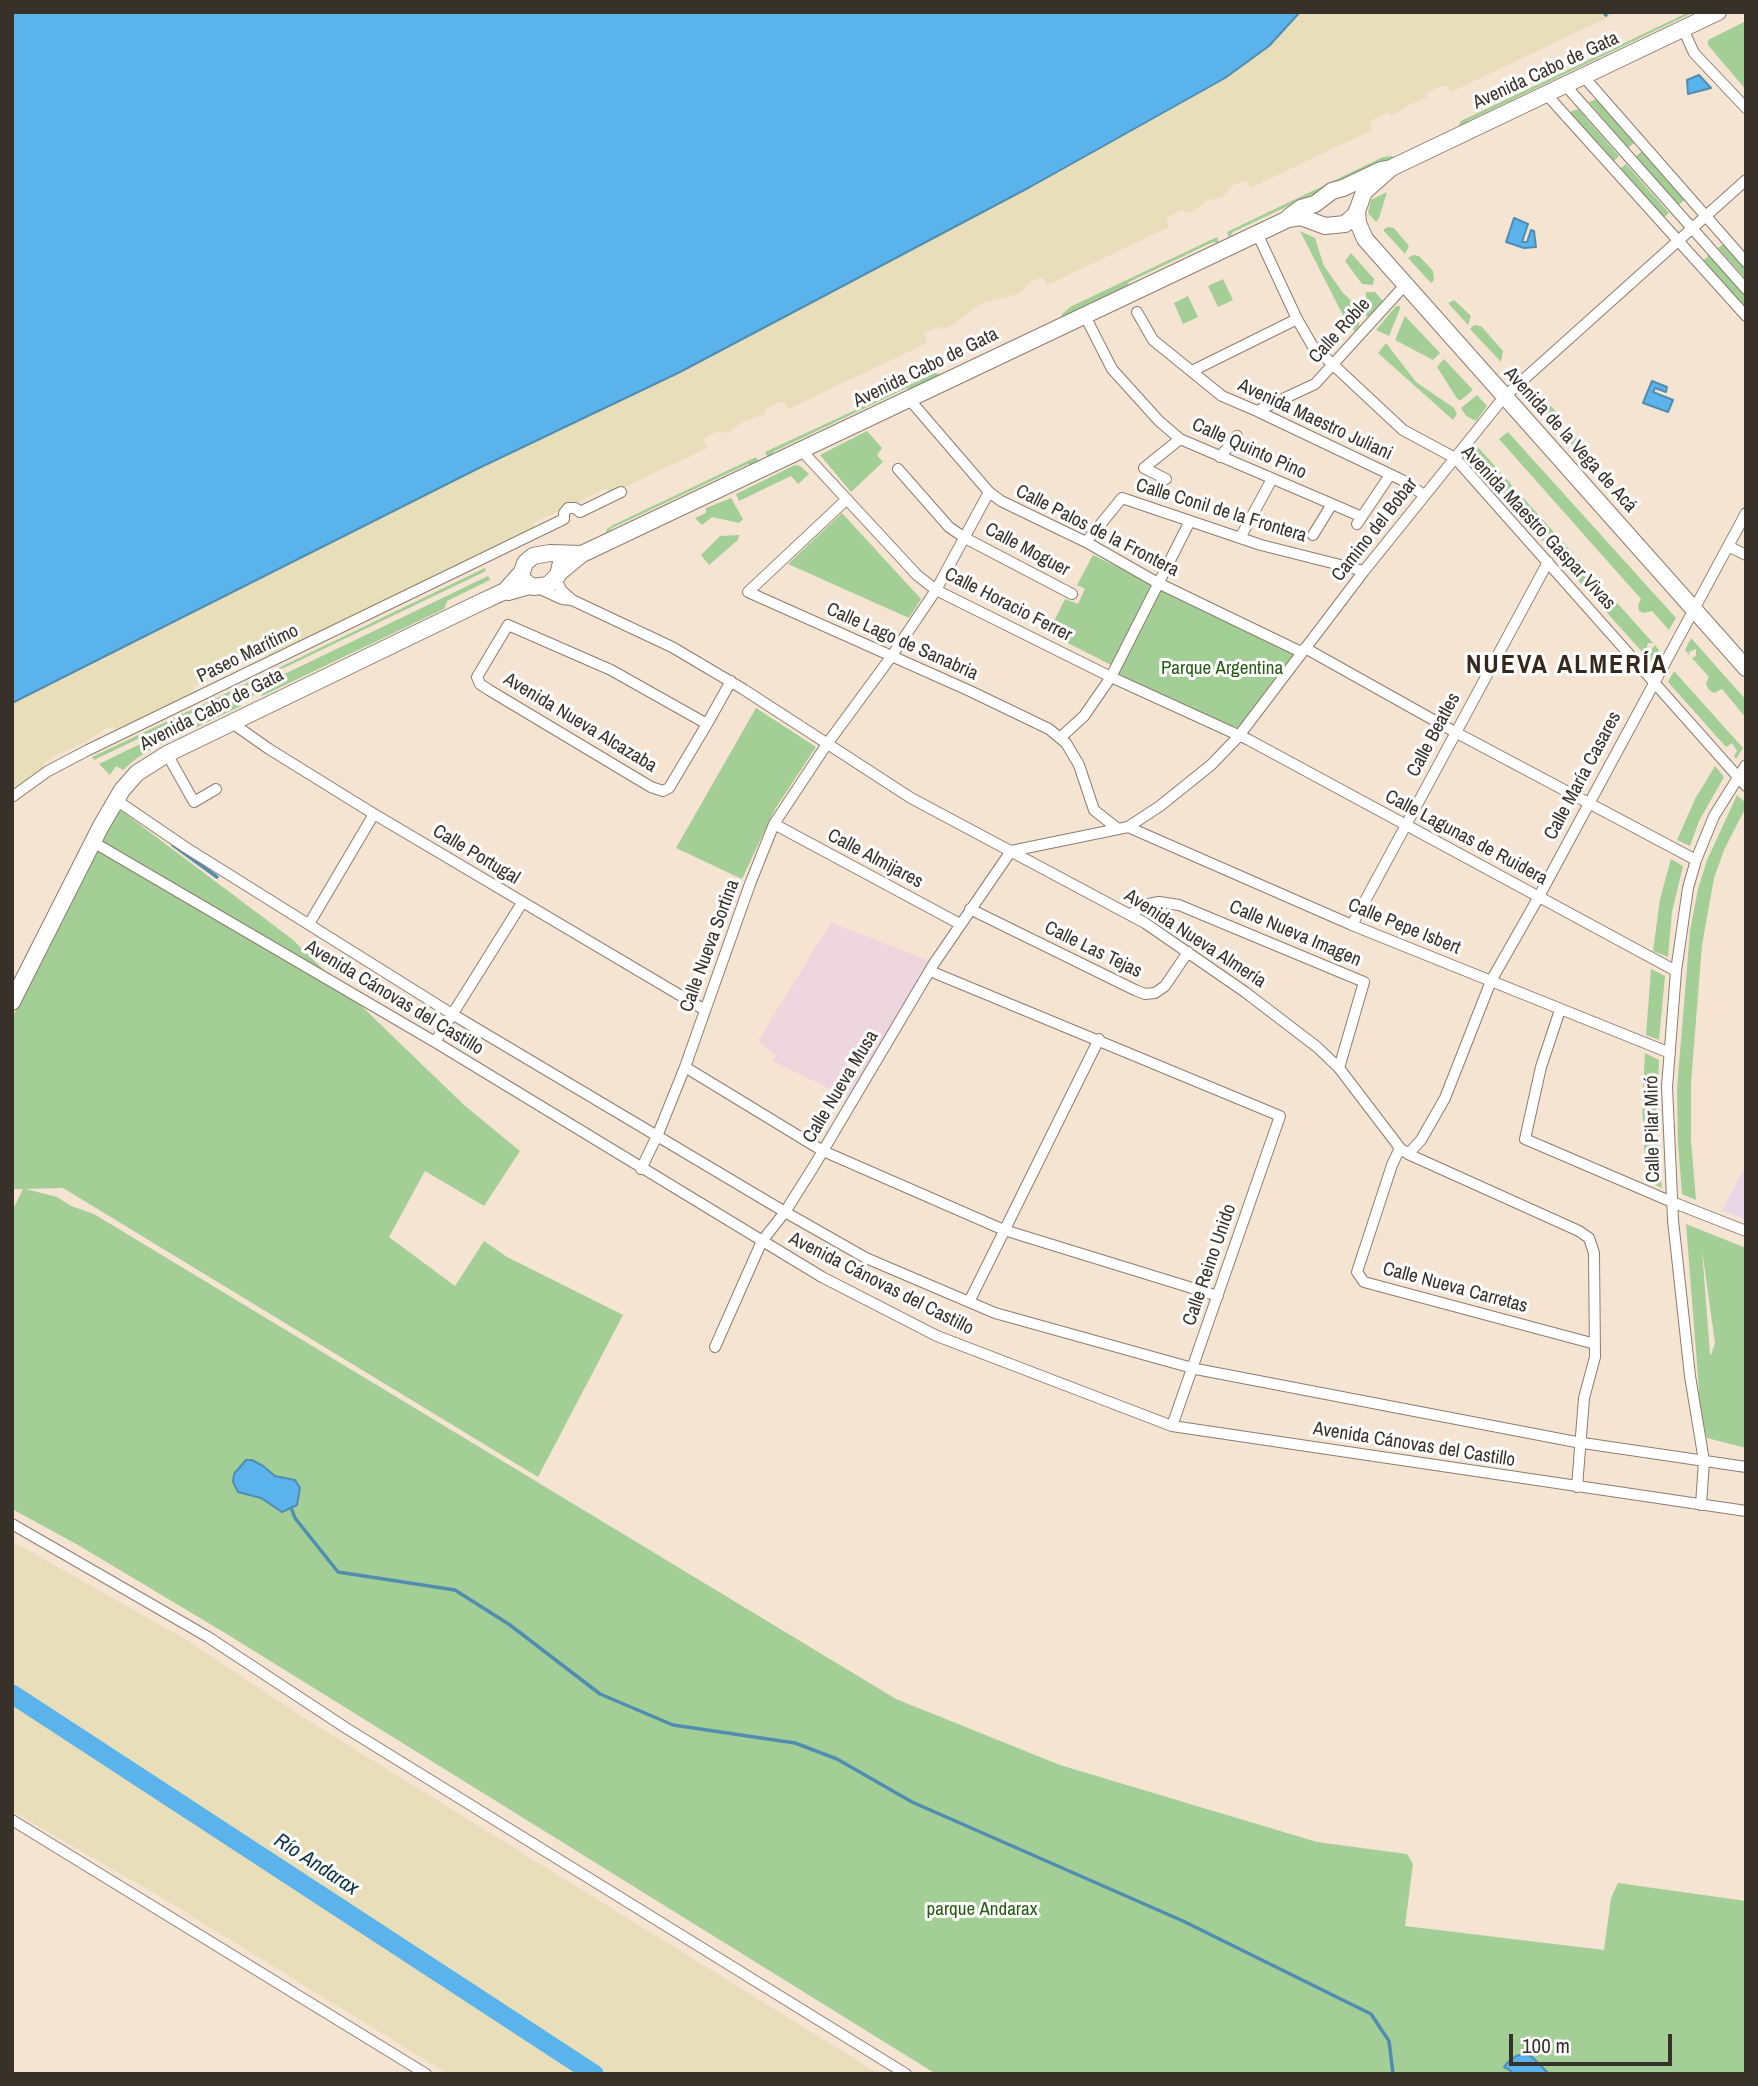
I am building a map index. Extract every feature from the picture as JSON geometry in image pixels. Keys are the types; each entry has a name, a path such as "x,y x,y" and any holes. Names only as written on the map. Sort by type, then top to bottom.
{"main road":[{"name":"Avenida Cabo de Gata","path":"558,575 582,554 1288,219 1301,208 1315,204 1332,191 1391,167 1566,86 1718,12"},
{"name":"Avenida Cabo de Gata","path":"1359,205 1367,188 1391,167"},
{"path":"1288,219 1301,217 1325,226 1349,221 1359,205 1357,192 1343,188"},
{"path":"1315,204 1311,212 1315,222"},
{"name":"Avenida de la Vega de Acá","path":"1359,205 1358,223 1364,238 1746,668"},
{"name":"Avenida de la Vega de Acá","path":"1335,226 1364,238"},
{"name":"Avenida Cabo de Gata","path":"553,553 582,554"},
{"path":"553,553 561,563 558,575 548,585 529,581 525,563 534,556 553,553"},
{"name":"Avenida Cabo de Gata","path":"12,1002 93,842 133,776 167,754 505,591 506,587 529,581"}],"street":[{"path":"1683,29 1694,52 1746,108"},
{"path":"1584,77 1746,262"},
{"path":"1566,86 1746,289"},
{"path":"1546,95 1746,316"},
{"name":"Camino del Bobar","path":"1011,851 1123,828 1160,806 1211,765 1238,737 1364,571 1504,397 1746,180"},
{"name":"Avenida Maestro Gaspar Vivas","path":"1257,233 1312,345 1403,429 1455,458 1746,786"},
{"name":"Calle Roble","path":"1257,411 1315,384 1405,285"},
{"name":"Avenida Maestro Juliani","path":"1137,312 1153,340 1222,396 1390,475 1424,495"},
{"name":"Calle Quinto Pino","path":"1085,316 1112,369 1159,421 1180,439 1332,504 1359,521 1390,475"},
{"path":"1192,371 1297,319"},
{"name":"Calle Palos de la Frontera","path":"909,400 989,492 1158,583 1303,650 1696,860"},
{"path":"1220,457 1237,436"},
{"path":"1166,480 1144,468 1180,439"},
{"name":"Calle Horacio Ferrer","path":"802,451 917,575 936,590 1238,737"},
{"name":"Calle Moguer","path":"898,469 949,527 1072,594"},
{"path":"1240,538 1272,479"},
{"name":"Paseo Marítimo","path":"12,797 48,771 88,750 564,519 568,508 576,508 580,512 621,492"},
{"name":"Calle Nueva Sortina","path":"641,1169 685,1067 774,824 936,590 989,492"},
{"name":"Calle Conil de la Frontera","path":"1086,542 1122,498 1240,538 1364,571"},
{"name":"Calle Lago de Sanabria","path":"847,499 748,592 1049,729 1066,743 1079,765 1094,810 1123,828"},
{"path":"1313,535 1332,504"},
{"name":"Calle María Casares","path":"1404,1151 1435,1119 1446,1098 1491,981 1746,513"},
{"path":"1060,738 1084,716 1111,677 1190,522"},
{"path":"1728,546 1746,555"},
{"name":"Calle Beatles","path":"1352,925 1548,562"},
{"name":"Avenida Nueva Almería","path":"558,575 561,590 572,600 672,647 731,681 911,798 1130,914 1188,952 1290,1025 1339,1068 1404,1151 1579,1231 1588,1238 1594,1252 1595,1357 1584,1398 1577,1487"},
{"name":"Avenida Nueva Almería","path":"529,581 562,599 572,600"},
{"name":"Avenida Nueva Alcazaba","path":"707,724 611,670 508,625 477,677 480,684 489,690 663,791 668,788 707,724 731,681"},
{"name":"Calle Portugal","path":"232,723 374,814 705,1010"},
{"name":"Calle Lagunas de Ruidera","path":"1238,737 1676,971"},
{"path":"167,754 194,802 216,789"},
{"name":"Calle Pilar Miró","path":"1700,1505 1704,1461 1690,1376 1672,1202 1667,1087 1681,922 1696,860 1714,816 1746,765"},
{"name":"Avenida Cánovas del Castillo","path":"116,800 185,848 452,1014 658,1134 785,1212 866,1258 995,1313 1193,1368 1580,1443 1746,1467"},
{"path":"309,924 374,814"},
{"name":"Calle Almijares","path":"774,824 960,924"},
{"name":"Calle Pepe Isbert","path":"1123,828 1352,925 1670,1053"},
{"name":"Avenida Cánovas del Castillo","path":"93,842 435,1042 822,1277 937,1336 1172,1426 1746,1511"},
{"name":"Calle Nueva Musa","path":"715,1347 762,1241 785,1212 930,971 1011,851"},
{"name":"Calle Nueva Imagen","path":"1130,914 1148,904 1159,902 1179,905 1364,982 1339,1068"},
{"path":"435,1042 522,903"},
{"name":"Calle Las Tejas","path":"971,909 1145,993 1155,993 1165,986 1188,952"},
{"path":"930,971 1099,1039 969,1302"},
{"path":"1560,1010 1541,1067 1525,1139 1746,1231"},
{"name":"Calle Reino Unido","path":"1099,1039 1280,1116 1172,1426"},
{"path":"685,1067 823,1152 1004,1230 1217,1296"},
{"name":"Calle Nueva Carretas","path":"1404,1151 1392,1164 1357,1272 1364,1282 1595,1344"},
{"path":"12,1524 208,1637 346,1728 906,2074"},
{"path":"12,1820 426,2074"}],"shaded area":[{"path":"831,922 929,961 849,1098 772,1061 775,1055 758,1041"},
{"path":"1746,1165 1746,1220 1722,1210"}],"green space":[{"path":"1689,12 1694,12 1468,121 1457,129 1461,121"},
{"path":"1746,21 1746,90 1708,45 1708,40"},
{"path":"1597,99 1634,143 1628,148 1589,102"},
{"path":"1578,109 1619,156 1614,161 1570,112"},
{"path":"1642,151 1685,199 1679,205 1635,157"},
{"path":"1383,157 1396,158 1386,163 1381,162 1233,232 1229,238 1227,232"},
{"path":"1626,164 1669,213 1663,218 1620,169"},
{"path":"1387,192 1376,222 1368,213 1371,200"},
{"path":"1394,228 1409,246 1405,254 1383,230"},
{"path":"1300,231 1315,238 1324,266 1343,293 1360,309 1359,326 1355,331 1348,325"},
{"path":"1217,237 1219,243 1213,242 1129,282 1127,287 1060,320 1070,307"},
{"path":"1724,243 1746,267 1746,279 1718,248"},
{"path":"1351,253 1374,279 1373,285 1362,284 1345,261"},
{"path":"1709,255 1746,297 1744,309 1703,261"},
{"path":"1419,256 1433,271 1434,280 1431,283 1408,258"},
{"path":"1223,279 1233,300 1218,307 1208,286"},
{"path":"1366,292 1375,292 1383,301 1369,317 1366,316"},
{"path":"1188,296 1198,317 1183,324 1174,303"},
{"path":"1454,300 1471,316 1468,325 1448,303"},
{"path":"1396,306 1400,306 1400,309 1389,336 1376,330"},
{"path":"1405,316 1440,353 1433,360 1395,340"},
{"path":"1474,325 1481,326 1503,351 1501,362 1470,329"},
{"path":"1386,343 1416,382 1454,408 1457,414 1453,420 1378,353"},
{"path":"1444,359 1473,390 1461,400 1458,400 1437,367"},
{"path":"935,373 942,375 911,390 907,388 775,451 768,458 765,452"},
{"path":"1477,395 1487,406 1476,421 1466,416 1461,408"},
{"path":"1543,402 1560,416 1560,427 1556,427 1538,407"},
{"path":"1568,429 1583,444 1581,451 1562,433 1561,430"},
{"path":"867,431 882,448 877,455 883,462 851,492 820,455"},
{"path":"1508,432 1676,618 1669,630 1652,611 1639,611 1641,599 1499,439"},
{"path":"1477,446 1653,643 1648,643 1646,650 1649,652 1655,645 1659,650 1652,663 1468,457"},
{"path":"756,457 759,463 752,466 748,464 612,528 605,535 607,529 613,525"},
{"path":"795,465 809,474 798,484 791,476 739,501 736,494"},
{"path":"731,498 743,519 739,523 712,517 702,525 695,518 706,513 706,508"},
{"path":"842,513 921,599 909,618 788,564"},
{"path":"739,535 738,540 709,565 701,555 720,536"},
{"name":"Parque Argentina","path":"1093,555 1295,653 1238,728 1233,726 1230,729 1119,674 1121,670 1048,633 1065,599 1078,604 1085,589 1077,585"},
{"path":"485,568 486,571 238,690 237,688"},
{"path":"488,576 490,580 447,601 444,609 262,696 260,692 244,700 241,695"},
{"path":"1691,638 1746,700 1746,718 1722,689 1714,693 1708,689 1706,683 1709,677 1692,658 1696,656 1696,649 1689,652 1690,656 1685,650"},
{"path":"1674,671 1743,748 1736,759 1734,756 1737,751 1732,743 1726,747 1668,682"},
{"path":"233,690 235,692 94,760 92,757"},
{"path":"236,697 241,706 155,747 123,770 116,766 110,775 99,764"},
{"path":"756,708 816,747 775,809 742,879 676,848"},
{"path":"1715,766 1724,777 1699,821 1690,846 1677,840 1695,799"},
{"path":"1737,795 1746,803 1746,807 1724,850 1714,878 1702,945 1691,1083 1691,1140 1696,1200 1682,1194 1678,1144 1677,1089 1690,931 1707,860"},
{"name":"parque Andarax","path":"119,809 292,939 464,1105 520,1151 484,1206 425,1171 389,1237 455,1286 484,1241 507,1257 623,1315 538,1477 63,1188 26,1189 57,1197 71,1206 94,1214 896,1699 1060,1765 1317,1842 1407,1854 1413,1864 1405,1926 1604,1950 1611,1898 1618,1883 1746,1901 1746,2074 936,2074 230,1636 78,1545 12,1509 12,1211 23,1189 12,1189 12,1018"},
{"path":"1671,859 1683,866 1672,912 1668,957 1653,951 1660,899"},
{"path":"1651,969 1665,976 1659,1040 1646,1035"},
{"path":"1645,1053 1659,1060 1658,1087 1643,1088"},
{"path":"1642,1100 1656,1100 1657,1125 1643,1121"},
{"path":"1643,1133 1657,1137 1662,1188 1647,1181"},
{"path":"1686,1224 1746,1248 1746,1448 1707,1438 1696,1401 1699,1390","holes":["1702,1250 1715,1343 1711,1355"]}],"sand":[{"path":"1300,12 1619,12 1451,92 1447,86 1442,86 1426,93 1427,98 1408,105 1395,114 1390,116 1388,112 1370,121 1372,130 1250,188 1247,181 1243,181 1227,188 1228,192 1222,197 1206,201 1193,211 1185,213 1183,209 1168,217 1166,220 1169,227 1047,285 1043,278 1039,278 1025,285 1026,289 1018,294 982,303 951,326 942,329 940,326 926,332 924,335 927,343 788,409 784,402 780,402 765,409 766,413 763,415 744,421 731,431 723,433 721,430 706,437 704,440 707,448 610,494 604,489 576,503 571,501 562,506 560,511 534,522 535,529 267,657 264,653 254,657 193,687 194,693 115,731 113,726 105,729 84,743 53,757 43,764 45,768 12,791 12,703 479,468 680,372 1030,187 1225,78 1269,46"},
{"path":"12,1541 190,1642 306,1719 879,2074 448,2074 164,1899 12,1811"}],"water":[{"path":"12,12 1300,12 1269,46 1225,78 1030,187 680,372 479,468 12,703"},
{"path":"1699,75 1711,88 1688,94 1687,80"},
{"path":"1514,218 1528,224 1522,242 1527,242 1531,230 1534,231 1536,247 1524,248 1506,242"},
{"path":"1652,381 1667,387 1666,392 1655,388 1653,392 1673,400 1668,412 1643,403"},
{"path":"246,1460 263,1466 275,1476 295,1480 300,1488 297,1505 282,1512 261,1498 238,1492 233,1482 234,1474"},
{"path":"1524,2054 1531,2056 1549,2074 1509,2074 1511,2071 1504,2067 1507,2063"}],"waterway":[{"path":"173,845 217,877"},
{"path":"292,1510 295,1518 338,1572 455,1590 510,1625 600,1694 673,1725 795,1743 837,1759 912,1802 1183,1921 1371,2014 1389,2041 1393,2074"},
{"name":"Río Andarax","path":"12,1694 594,2074"}],"district":[{"name":"NUEVA ALMERÍA","path":"1567,666"}]}
